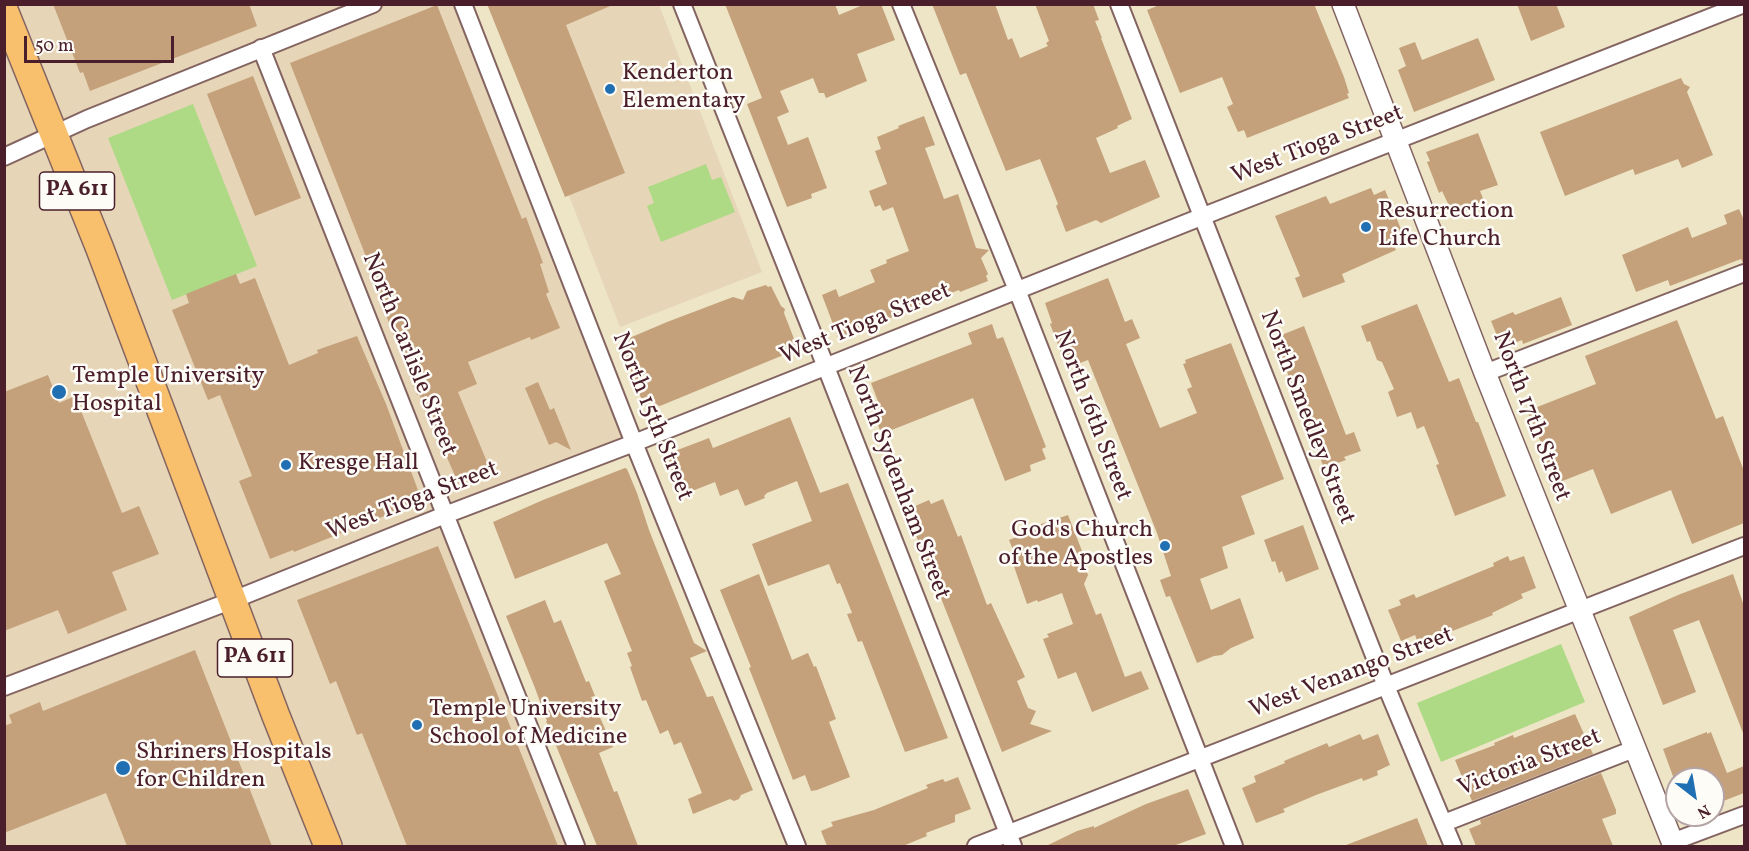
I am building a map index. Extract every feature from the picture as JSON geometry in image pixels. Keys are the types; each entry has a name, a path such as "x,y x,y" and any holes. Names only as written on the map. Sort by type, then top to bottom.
{"main road":[{"name":"PA 611","path":"4,10 100,249 328,846"}],"street":[{"path":"4,157 87,119 373,4"},
{"name":"North 15th Street","path":"463,4 634,443 797,846"},
{"name":"North Sydenham Street","path":"681,4 1011,840"},
{"name":"North 16th Street","path":"901,4 1017,290 1233,846"},
{"name":"North Smedley Street","path":"1119,4 1386,686 1453,846"},
{"name":"North 17th Street","path":"1343,4 1485,373 1673,844"},
{"name":"West Tioga Street","path":"4,687 634,443 1744,4"},
{"name":"North Carlisle Street","path":"261,48 576,846"},
{"path":"1485,373 1744,273"},
{"name":"West Venango Street","path":"976,846 1011,840 1199,760 1579,610 1743,552"},
{"name":"Victoria Street","path":"1444,823 1634,749"},
{"path":"1673,844 1744,815"}],"shaded area":[{"path":"5,5 463,5 634,443 445,515 576,846 5,846"},
{"name":"Kenderton Elementary","path":"495,5 659,5 762,272 620,327"}],"green space":[{"path":"193,104 257,266 172,300 108,138"},
{"path":"706,164 712,180 721,177 735,212 661,242 647,206 654,203 648,187"},
{"path":"1561,644 1585,702 1441,762 1417,703"}],"building":[{"path":"53,4 249,4 257,26 90,91 83,72 80,73"},
{"name":"Kenderton Elementary","path":"487,4 615,4 566,25 625,173 565,197"},
{"path":"725,4 835,4 839,15 865,4 881,4 895,40 857,54 867,81 826,98 824,93 819,93 813,78 780,91 789,112 777,117 788,145 808,137 827,188 811,194 812,198 787,207 747,104 762,98"},
{"path":"932,4 995,4 1008,40 1012,38 1020,58 1048,46 1046,43 1049,41 1035,4 1093,4 1099,20 1095,21 1132,119 1096,138 1110,173 1145,160 1160,197 1101,223 1096,220 1066,232 1056,206 1058,204 1040,159 1006,171 966,73 960,75"},
{"path":"1162,4 1314,4 1344,77 1349,98 1247,138 1244,130 1238,132 1227,107 1233,104 1222,77 1180,93 1147,10"},
{"path":"1517,4 1556,4 1565,27 1531,41"},
{"path":"437,5 522,219 526,217 543,263 540,264 549,292 546,294 560,328 531,340 530,337 468,362 477,384 458,392 492,474 460,487 419,394 417,395 374,277 290,63"},
{"path":"1478,38 1495,80 1414,112 1398,70 1406,66 1399,48 1415,42 1422,60"},
{"path":"253,76 301,198 255,216 207,94"},
{"path":"1681,78 1684,84 1690,87 1687,92 1713,155 1682,168 1678,159 1635,175 1633,169 1565,196 1540,132"},
{"path":"924,116 935,145 925,148 944,199 958,194 976,248 989,250 981,258 988,274 986,276 988,281 932,300 839,340 822,295 836,289 839,297 875,282 870,270 887,263 886,260 909,251 893,207 883,211 880,205 875,207 869,191 887,184 875,151 881,149 877,137"},
{"path":"1478,133 1498,185 1480,191 1484,201 1454,216 1442,191 1439,193 1427,162 1430,161 1426,152"},
{"path":"1371,188 1374,195 1385,190 1405,239 1393,244 1396,250 1342,274 1345,282 1303,298 1295,278 1300,276 1275,216 1326,196 1330,204"},
{"path":"1739,209 1744,218 1744,263 1741,259 1670,286 1668,280 1636,292 1622,255 1688,227 1692,238 1727,224 1724,215"},
{"path":"236,274 240,284 255,278 289,365 318,353 317,350 357,336 386,404 422,501 294,552 293,550 270,559 239,481 252,476 220,395 208,400 172,310 189,303 186,294"},
{"path":"1108,278 1125,322 1132,319 1140,338 1126,344 1160,428 1197,413 1187,389 1192,387 1183,364 1186,363 1185,360 1231,343 1284,479 1241,496 1255,534 1222,547 1228,568 1200,579 1211,610 1240,598 1254,638 1231,648 1222,655 1197,663 1170,596 1166,597 1160,580 1171,576 1157,533 1088,360 1069,367 1050,324 1052,323 1045,303"},
{"path":"766,285 771,286 781,306 785,309 784,313 798,349 660,406 651,403 644,406 624,353 627,339 733,297 743,300 747,291"},
{"path":"1561,297 1572,325 1523,344 1522,340 1502,348 1491,321 1513,312 1515,315"},
{"path":"1417,304 1449,382 1459,378 1506,496 1455,516 1436,465 1439,464 1424,426 1417,429 1411,412 1397,417 1388,392 1394,389 1382,362 1377,360 1370,341 1367,342 1361,326"},
{"path":"1677,320 1716,419 1723,416 1744,471 1744,523 1692,544 1671,490 1611,514 1593,469 1560,482 1553,478 1549,467 1540,460 1543,447 1527,411 1596,384 1585,356"},
{"path":"992,324 997,339 1003,337 1046,447 1042,449 1046,459 1030,465 1031,471 1005,481 973,398 889,431 888,427 880,430 871,407 879,404 871,383 972,344 968,333"},
{"path":"1304,326 1346,435 1354,432 1361,451 1344,457 1346,460 1324,468 1274,338"},
{"path":"48,375 59,403 75,396 122,513 139,506 159,554 112,572 127,610 68,634 58,610 4,631 4,392"},
{"path":"538,382 550,410 554,408 571,450 556,442 549,445 525,388"},
{"path":"790,417 820,493 848,483 948,738 905,752 862,641 858,642 847,614 852,613 840,583 837,584 829,564 768,586 752,544 812,521 797,481 767,493 765,498 745,506 738,489 720,496 715,482 682,495 667,454 709,438 713,448"},
{"path":"625,468 637,493 649,530 694,643 707,651 690,658 707,697 713,696 753,790 734,801 730,799 693,814 688,799 702,793 681,742 674,745 668,730 660,734 646,700 642,701 630,667 632,666 627,653 632,651 604,581 621,574 607,543 515,579 493,522"},
{"path":"943,499 958,537 961,535 987,605 991,603 1025,677 1017,681 1028,708 1036,711 1030,724 1052,731 1002,752 906,510 929,500 931,504"},
{"path":"1068,515 1084,556 1081,557 1088,575 1084,584 1096,615 1101,613 1125,677 1141,671 1149,689 1092,712 1076,672 1058,679 1043,639 1049,637 1047,634 1073,624 1062,593 1027,604 1009,552 1013,550 1009,540 1039,528 1038,525"},
{"path":"1303,525 1319,569 1286,582 1282,571 1279,573 1275,561 1272,562 1264,540"},
{"name":"Temple University School of Medicine","path":"438,546 558,846 407,846 362,733 357,735 336,681 330,684 297,600"},
{"path":"1508,556 1510,561 1524,556 1536,588 1521,594 1523,598 1492,613 1493,615 1450,632 1449,629 1417,640 1415,635 1401,641 1388,610 1401,605 1399,600 1414,594 1416,598 1494,566 1493,563"},
{"path":"759,574 792,660 808,653 814,667 816,666 836,719 829,722 850,777 817,790 811,791 805,775 793,780 720,590"},
{"path":"1733,574 1744,606 1743,733 1699,620 1673,630 1696,692 1663,705 1629,617"},
{"path":"545,600 554,623 561,620 586,682 589,681 595,696 591,697 613,747 599,753 614,792 617,791 638,846 597,846 506,616"},
{"name":"Shriners Hospitals for Children","path":"195,650 272,846 127,846 106,793 4,833 4,726 12,723 9,715 40,702 43,711"},
{"path":"1575,714 1593,754 1472,801 1455,760 1495,745 1494,743 1513,735 1514,738"},
{"path":"1711,732 1725,767 1670,767 1663,749"},
{"path":"1360,734 1363,740 1378,734 1390,765 1377,771 1378,775 1363,781 1362,778 1316,795 1283,809 1285,812 1256,823 1242,788 1256,782 1254,776 1327,743 1329,747"},
{"path":"1744,766 1744,793 1725,800 1725,768 1727,773"},
{"path":"1601,773 1616,810 1616,814 1602,819 1613,846 1476,846 1469,829 1481,824 1480,820"},
{"path":"958,777 971,809 955,815 955,822 926,833 927,836 903,846 827,846 821,831 833,826 831,822 874,810 928,788 926,785"},
{"path":"1188,789 1206,834 1173,846 1046,846 1077,831 1094,826 1094,828 1146,804"},
{"path":"1417,818 1428,846 1346,846 1346,845"}],"place":[{"name":"Kenderton Elementary","path":"610,89"},
{"name":"Resurrection Life Church","path":"1366,227"},
{"name":"Temple University Hospital","path":"59,392"},
{"name":"Kresge Hall","path":"286,465"},
{"name":"God's Church of the Apostles","path":"1165,546"},
{"name":"Temple University School of Medicine","path":"417,725"},
{"name":"Shriners Hospitals for Children","path":"123,768"}]}
